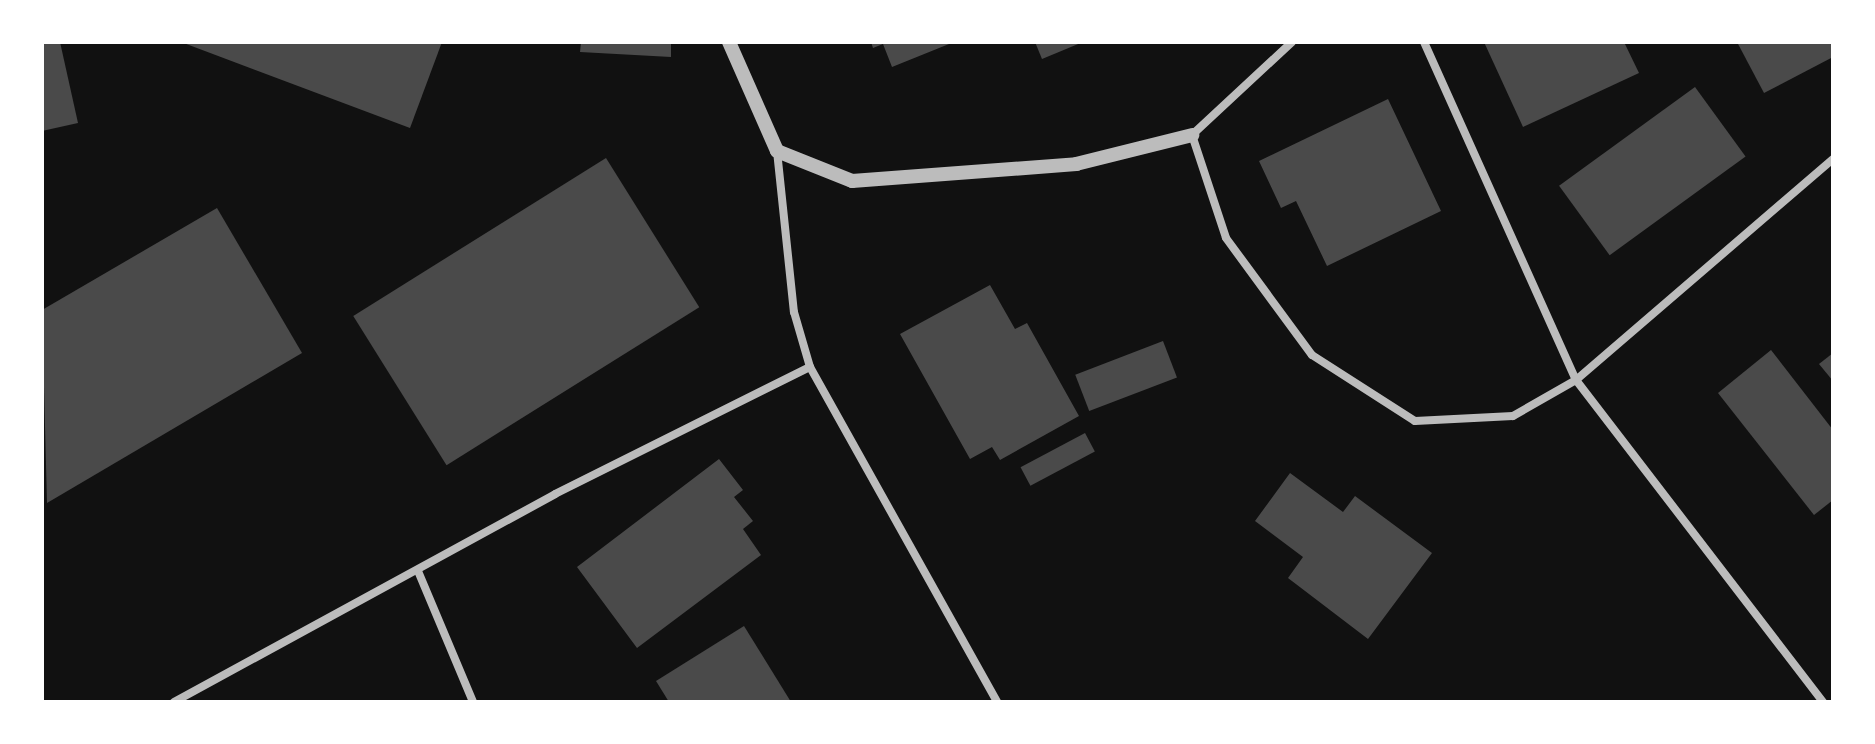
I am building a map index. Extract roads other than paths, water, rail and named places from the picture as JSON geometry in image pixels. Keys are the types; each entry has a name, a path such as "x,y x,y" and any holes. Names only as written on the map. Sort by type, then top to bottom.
{"street":[{"path":"729,42 777,151 794,312 810,367 997,702"},
{"path":"777,151 852,181 1076,164 1192,135 1292,42"},
{"path":"1424,42 1576,380 1823,702"},
{"path":"1192,135 1226,238 1312,355 1415,421 1513,416 1576,380 1833,159"},
{"path":"174,702 810,367"},
{"path":"418,571 473,702"}]}
